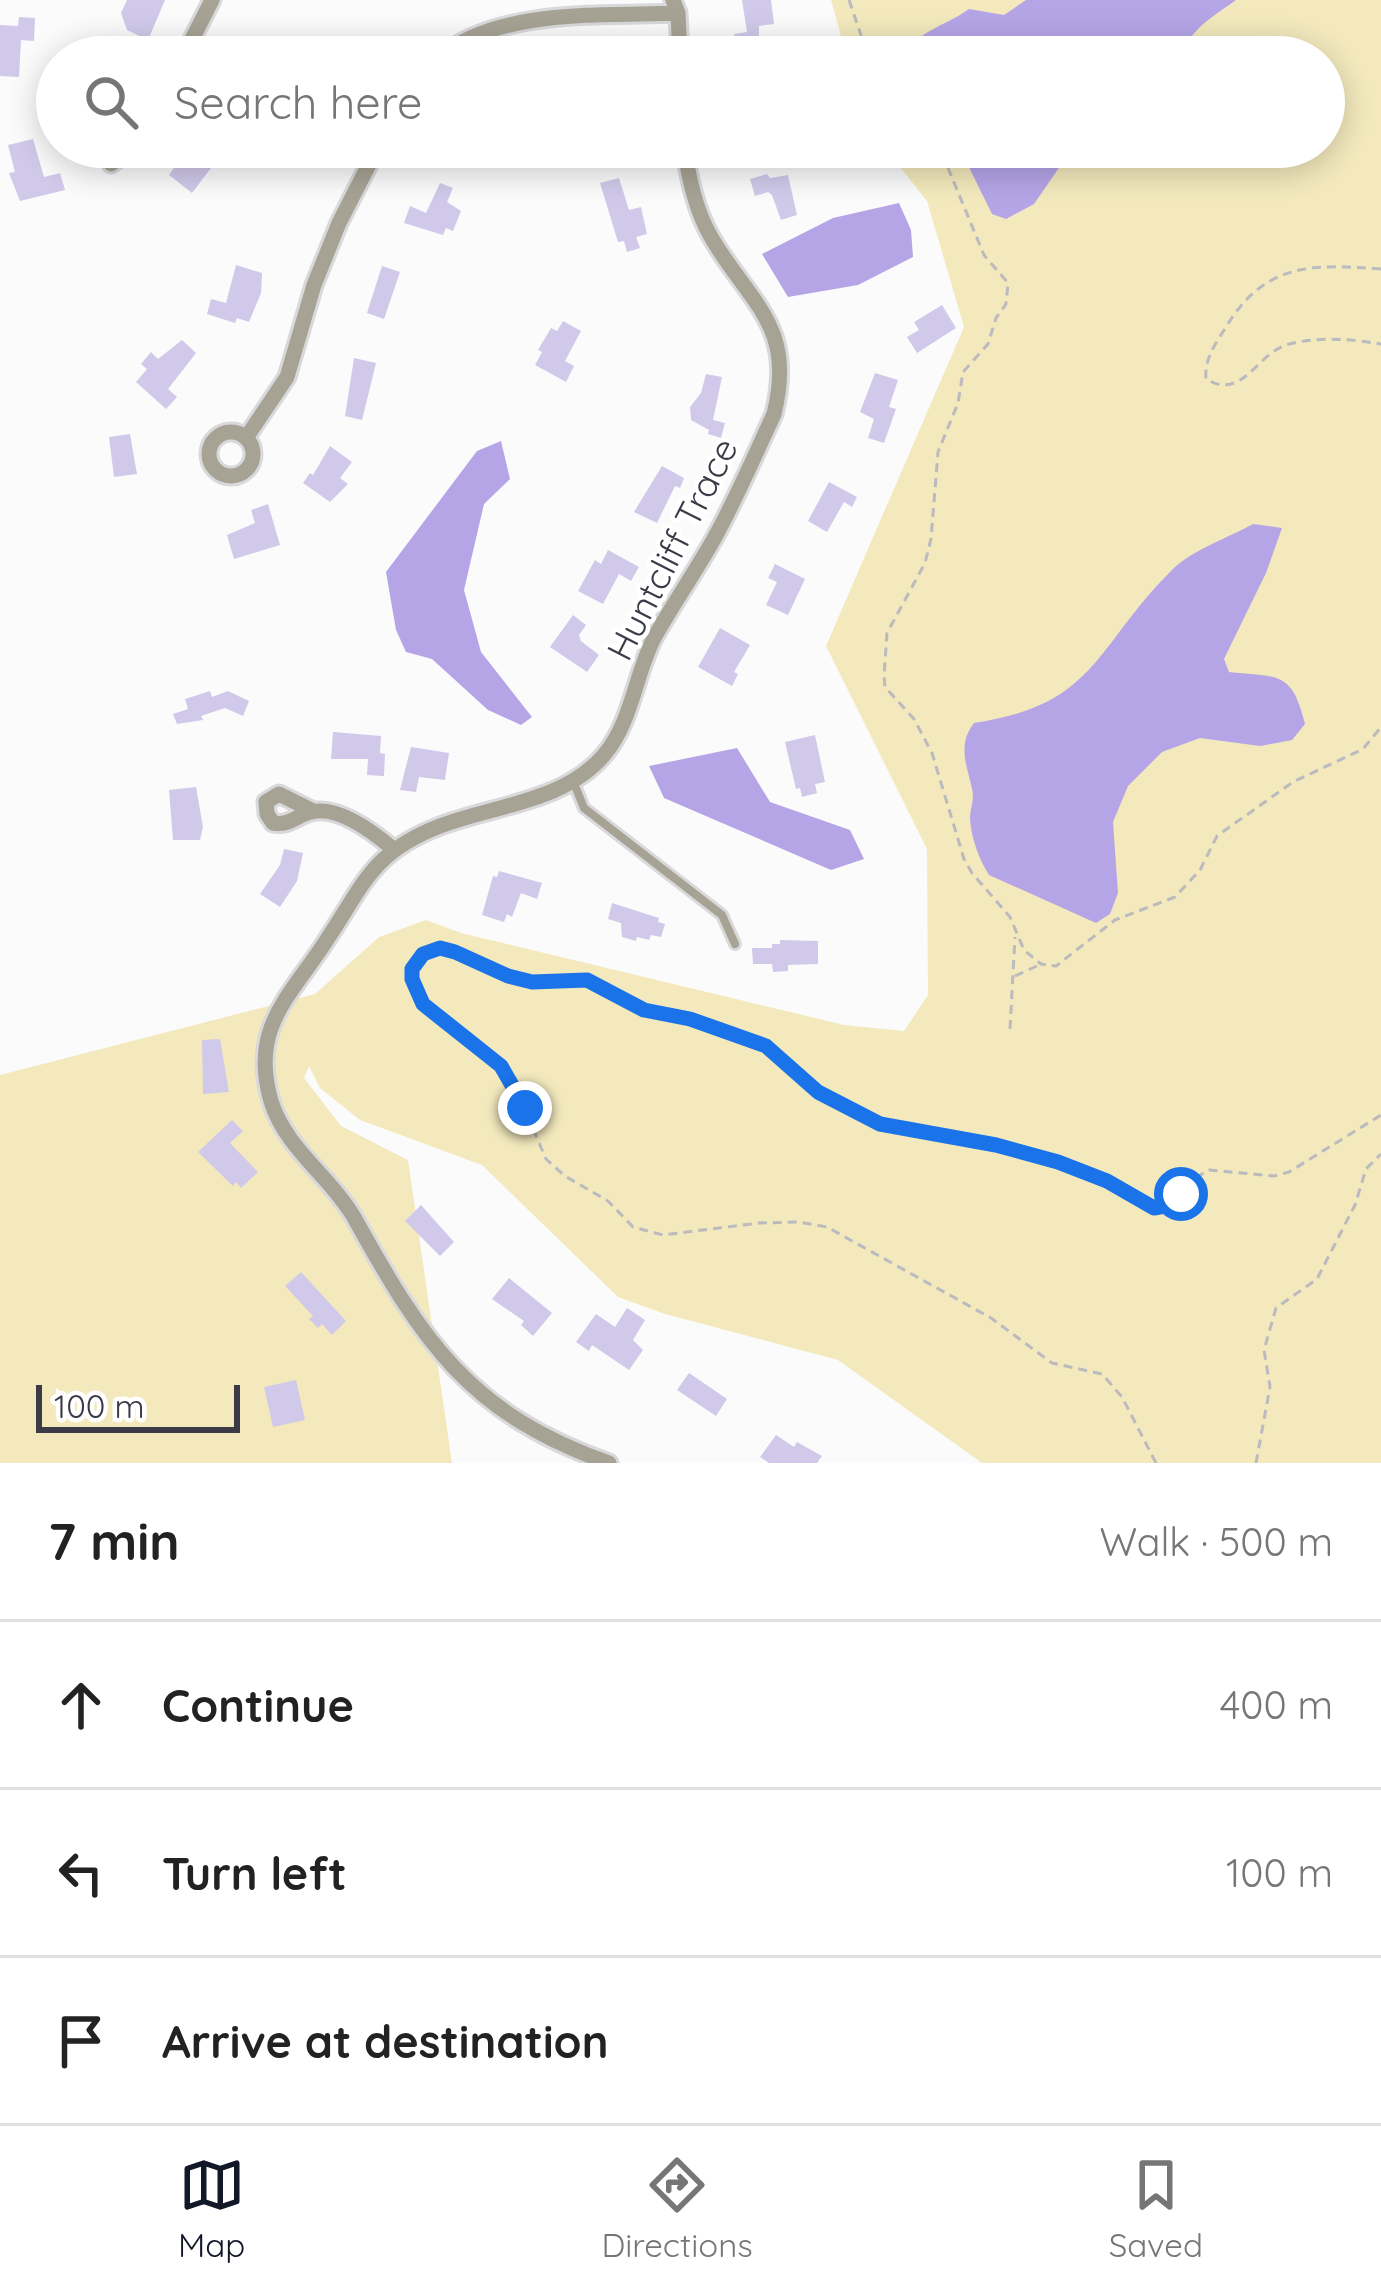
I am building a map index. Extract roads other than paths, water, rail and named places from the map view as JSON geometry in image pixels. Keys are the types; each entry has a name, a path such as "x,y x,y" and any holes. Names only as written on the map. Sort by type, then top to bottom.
{"street":[{"path":"194,36 212,0"},
{"path":"474,36 499,25 676,6 678,36"},
{"path":"247,438 287,377 314,285 367,168"},
{"name":"Huntcliff Trace","path":"609,1463 549,1439 509,1416 449,1366 406,1310 350,1210 284,1131 272,1105 266,1063 273,1018 287,991 327,941 357,889 392,848 440,826 556,790 602,757 623,725 653,640 716,535 774,414 779,346 761,308 711,237 687,168"},
{"path":"313,811 356,823 392,848"}],"lane":[{"path":"572,781 584,808 722,915 735,944"}]}
